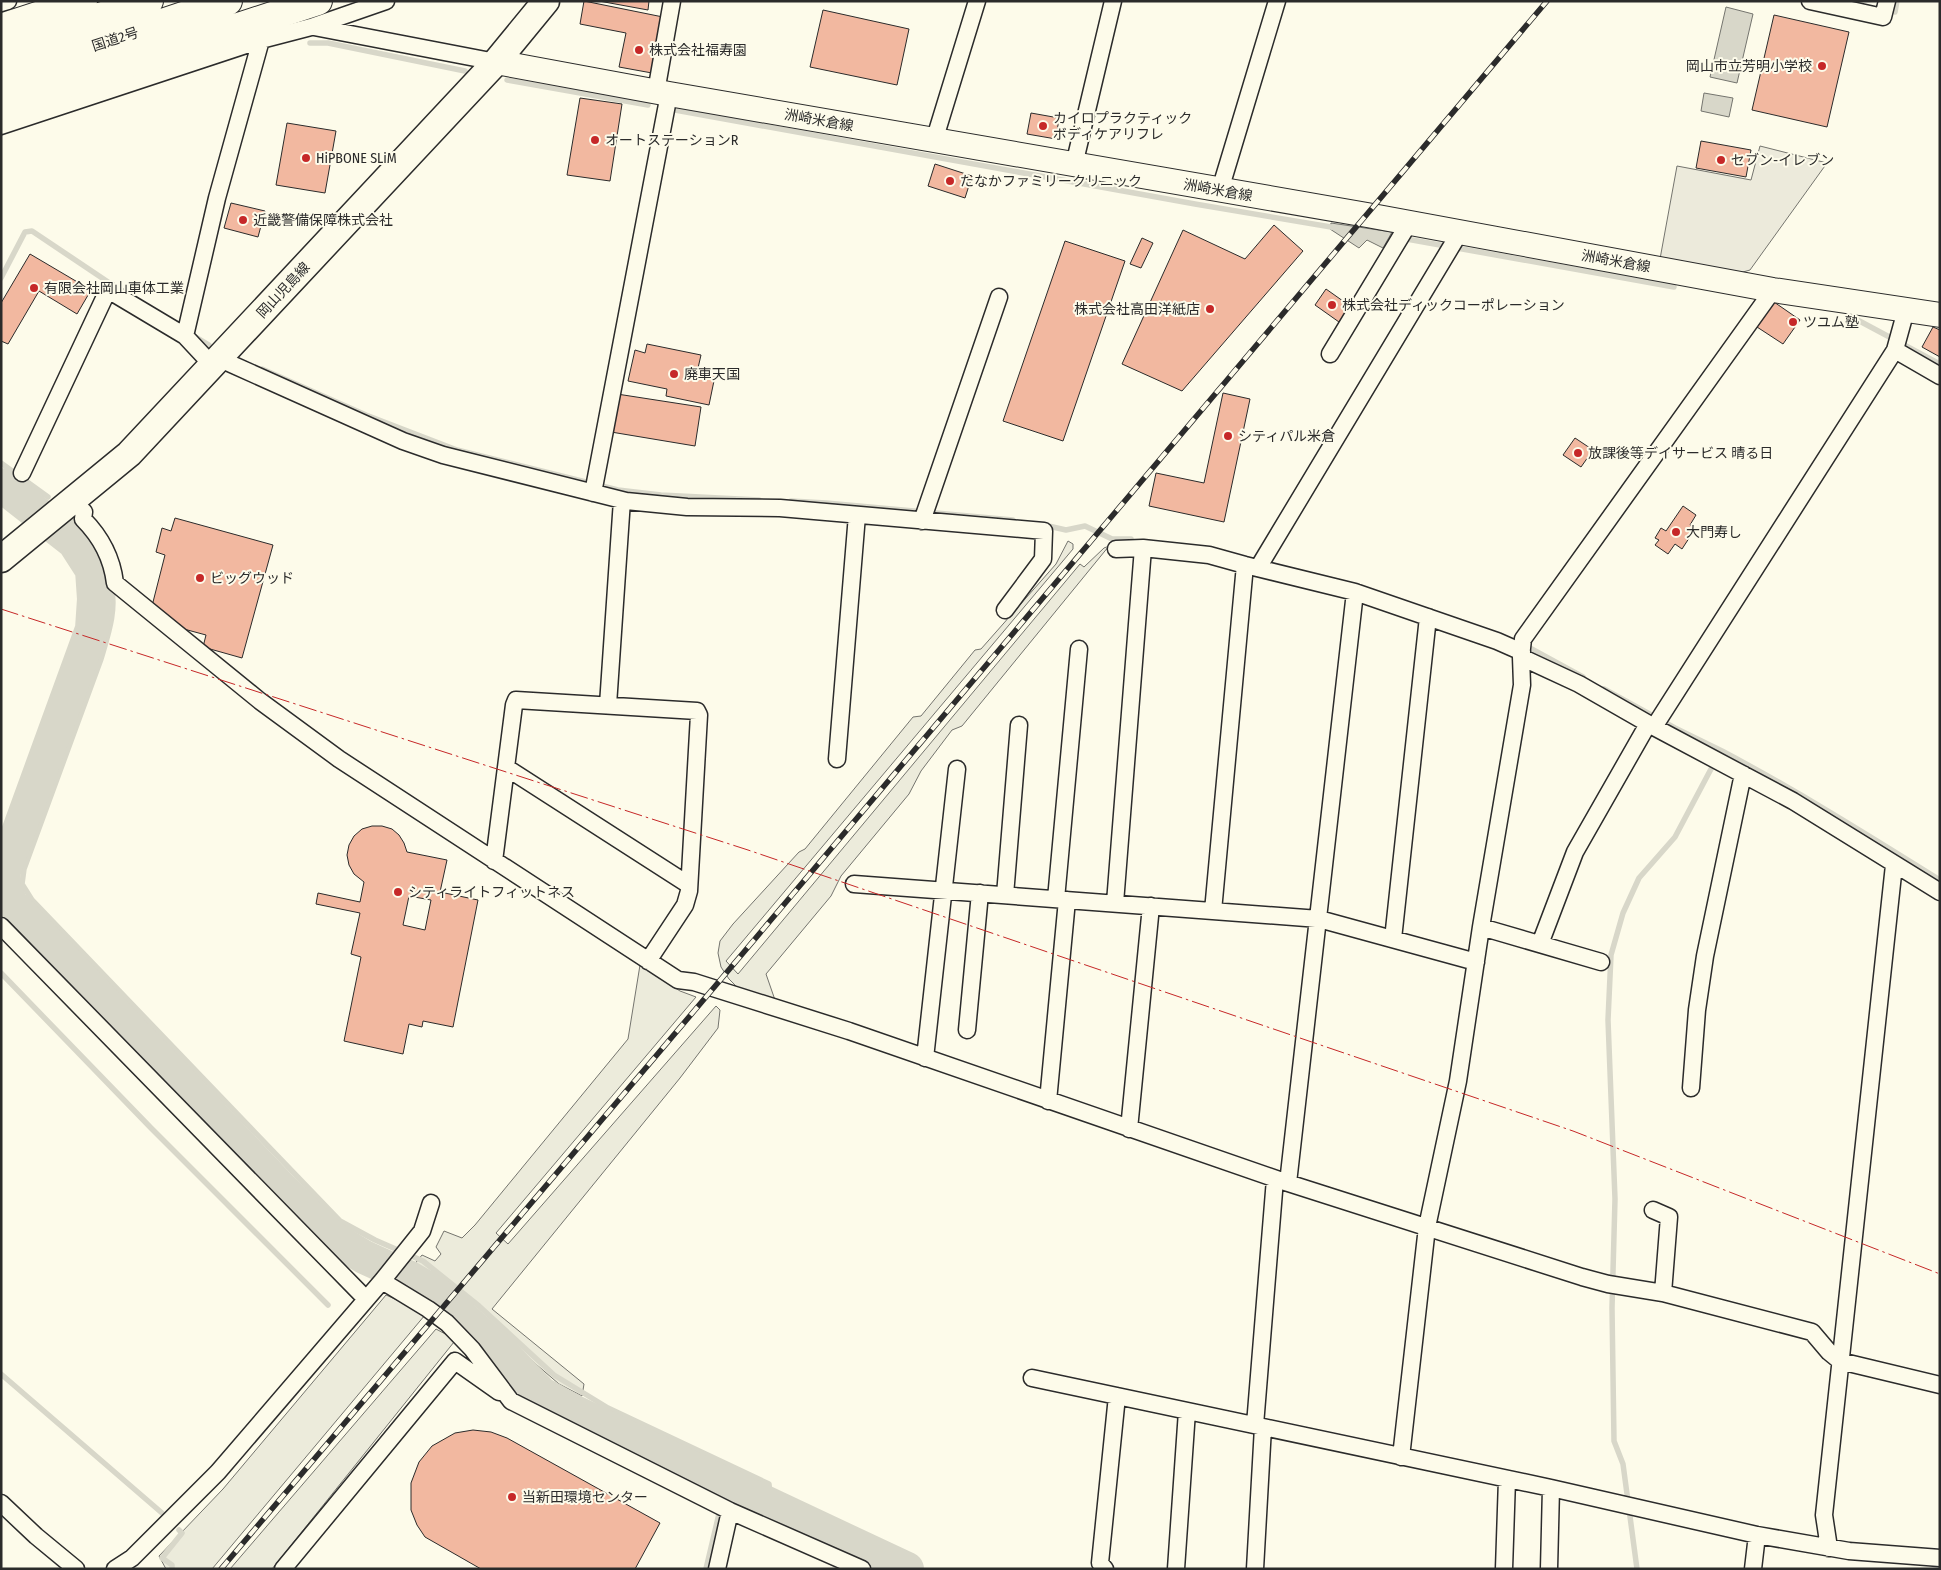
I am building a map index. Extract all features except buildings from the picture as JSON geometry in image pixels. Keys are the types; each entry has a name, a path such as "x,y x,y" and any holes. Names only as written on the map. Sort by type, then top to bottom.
{"highway":[{"path":"1,28 83,1"},
{"name":"国道2号","path":"1,50 149,1"},
{"name":"国道2号","path":"1,76 228,1"},
{"path":"1,105 235,28 315,14"}],"main road":[{"name":"岡山児島線","path":"1,559 129,454 496,62 539,6"},
{"name":"洲崎米倉線","path":"496,62 934,141 1220,190 1454,242 1940,315"}],"street":[{"path":"1,3 8,1"},
{"path":"1,126 260,40 315,14 386,1"},
{"path":"594,487 663,93 672,1"},
{"path":"934,141 977,1"},
{"path":"1074,165 1113,1"},
{"path":"1220,190 1277,1"},
{"path":"1810,1 1883,17 1887,1"},
{"path":"315,14 496,62"},
{"path":"186,332 217,198 260,40"},
{"path":"1330,354 1403,232"},
{"path":"1213,911 1251,567 1454,242"},
{"path":"22,474 108,290 186,332 216,362 403,441 444,455 594,487 622,500 687,507 780,508 858,515 924,516 1044,531 1043,559 1005,610"},
{"path":"1401,1457 1427,1227 1458,1081 1481,927 1522,685 1521,655 1523,639 1773,290"},
{"path":"924,516 999,297"},
{"path":"1540,944 1574,852 1897,344 1906,310"},
{"path":"1897,344 1940,376"},
{"path":"608,705 622,500"},
{"path":"55,515 84,512 83,518 96,531 106,550 113,567 115,583 268,707 339,759 678,980 694,982 849,1031 1282,1181 1427,1227 1612,1284 1663,1293 1812,1332 1829,1352 1840,1361 1940,1385"},
{"path":"837,760 858,515"},
{"path":"1115,903 1143,548"},
{"path":"1116,549 1143,548 1209,555 1355,592 1496,640 1521,655 1655,722 1794,802 1940,892"},
{"path":"1256,1569 1259,1426 1282,1181 1319,919 1355,592"},
{"path":"1393,939 1428,617"},
{"path":"1048,1101 1079,649"},
{"path":"494,861 516,700 697,711 699,715 689,885 685,905 648,961"},
{"path":"1006,895 1019,725"},
{"path":"506,768 689,885"},
{"path":"925,1058 957,769"},
{"path":"1691,1088 1697,1010 1705,956 1743,774"},
{"path":"1829,1548 1824,1515 1894,865"},
{"path":"854,884 1319,919 1476,962"},
{"path":"967,1030 980,893"},
{"path":"1129,1129 1151,906"},
{"path":"1,926 366,1299"},
{"path":"1481,927 1601,962"},
{"path":"114,1569 132,1558 218,1472 422,1231 430,1203"},
{"path":"1653,1210 1669,1217 1663,1293"},
{"path":"383,1279 447,1324 472,1349 511,1401"},
{"path":"283,1569 455,1361 511,1401 723,1507 862,1569"},
{"path":"1032,1378 1551,1488 1758,1535 1829,1548 1940,1558"},
{"path":"1105,1569 1100,1563 1117,1396"},
{"path":"1176,1569 1187,1411"},
{"path":"1504,1569 1507,1479"},
{"path":"1549,1569 1551,1488"},
{"path":"1,1503 36,1536 76,1569"},
{"path":"717,1569 723,1507"},
{"path":"1753,1569 1758,1535"}],"shaded area":[{"path":"1726,7 1753,14 1737,83 1710,77"},
{"path":"1704,93 1733,98 1729,117 1701,111"},
{"path":"1760,146 1827,163 1750,270 1736,274 1660,259 1677,166 1751,180"},
{"path":"1331,223 1392,232 1383,248 1367,240 1359,248 1330,229"},
{"path":"1068,541 1073,544 1073,549 726,961 738,974 1080,564 1084,567 1104,548 1109,546 962,726 952,730 921,771 909,794 841,876 831,896 766,974 775,1000 738,988 721,967 718,953 720,941 733,924 799,852 805,849 913,717 921,716 975,650 981,649 1056,564"},
{"path":"640,965 680,991 696,997 496,1233 508,1244 716,1006 720,1010 718,1028 680,1078 492,1309 584,1384 582,1396 559,1384 432,1275 413,1266 422,1255 435,1261 441,1254 436,1247 444,1231 462,1238 475,1225 628,1039"},
{"path":"386,1295 415,1308 425,1315 212,1569 166,1569 159,1556 223,1489"},
{"path":"436,1329 449,1336 454,1342 272,1569 230,1569"}],"waterway":[{"path":"1895,12 1897,1"},
{"path":"310,43 328,43 465,71"},
{"path":"507,80 648,105"},
{"path":"675,110 1337,228"},
{"path":"1,278 25,232 32,231 114,286"},
{"path":"1401,238 1674,287"},
{"path":"1852,317 1940,364"},
{"path":"194,336 209,345"},
{"path":"262,369 366,415 457,450 618,490 661,495 759,500"},
{"path":"1,463 48,497"},
{"path":"1,485 74,542 92,570 94,599 92,629 4,871 3,888 12,905 281,1188 331,1237 364,1257 408,1277 434,1292 502,1353 542,1394 573,1411 907,1569"},
{"path":"791,501 1013,520"},
{"path":"72,520 91,540"},
{"path":"1044,525 1066,530 1085,526 1112,539 1131,539"},
{"path":"111,585 113,594 112,613 109,632 101,659 24,869 22,884 32,900 340,1221 375,1240 423,1261 479,1306 554,1375 608,1408 769,1484 771,1505"},
{"path":"1528,647 1583,677"},
{"path":"1604,689 1675,728 1722,751"},
{"path":"1720,753 1722,751 1777,781 1940,880"},
{"path":"1637,1569 1623,1464 1614,1441 1612,1308 1615,1199 1608,1020 1611,955 1623,913 1639,878 1675,837 1711,769"},
{"path":"1,973 151,1128 328,1305"},
{"path":"1,1374 162,1513"},
{"path":"706,1569 726,1484"},
{"path":"172,1569 172,1565 162,1558 182,1533 179,1530"}],"railway":[{"path":"221,1569 1547,1"}],"power":[{"path":"1,609 748,850 1573,1131 1940,1274"}],"place":[{"name":"株式会社福寿園","path":"639,50"},
{"name":"岡山市立芳明小学校","path":"1822,66"},
{"name":"カイロプラクティック ボディケアリフレ","path":"1043,126"},
{"name":"オートステーションR","path":"595,140"},
{"name":"HiPBONE SLiM","path":"306,158"},
{"name":"セブン-イレブン","path":"1721,160"},
{"name":"たなかファミリークリニック","path":"950,181"},
{"name":"近畿警備保障株式会社","path":"243,220"},
{"name":"有限会社岡山車体工業","path":"34,288"},
{"name":"株式会社ディックコーポレーション","path":"1332,305"},
{"name":"株式会社高田洋紙店","path":"1210,309"},
{"name":"ツユム塾","path":"1793,322"},
{"name":"廃車天国","path":"674,374"},
{"name":"シティパル米倉","path":"1228,436"},
{"name":"放課後等デイサービス 晴る日","path":"1578,453"},
{"name":"大門寿し","path":"1676,532"},
{"name":"ビッグウッド","path":"200,578"},
{"name":"シティライトフィットネス","path":"398,892"},
{"name":"当新田環境センター","path":"512,1497"}]}
